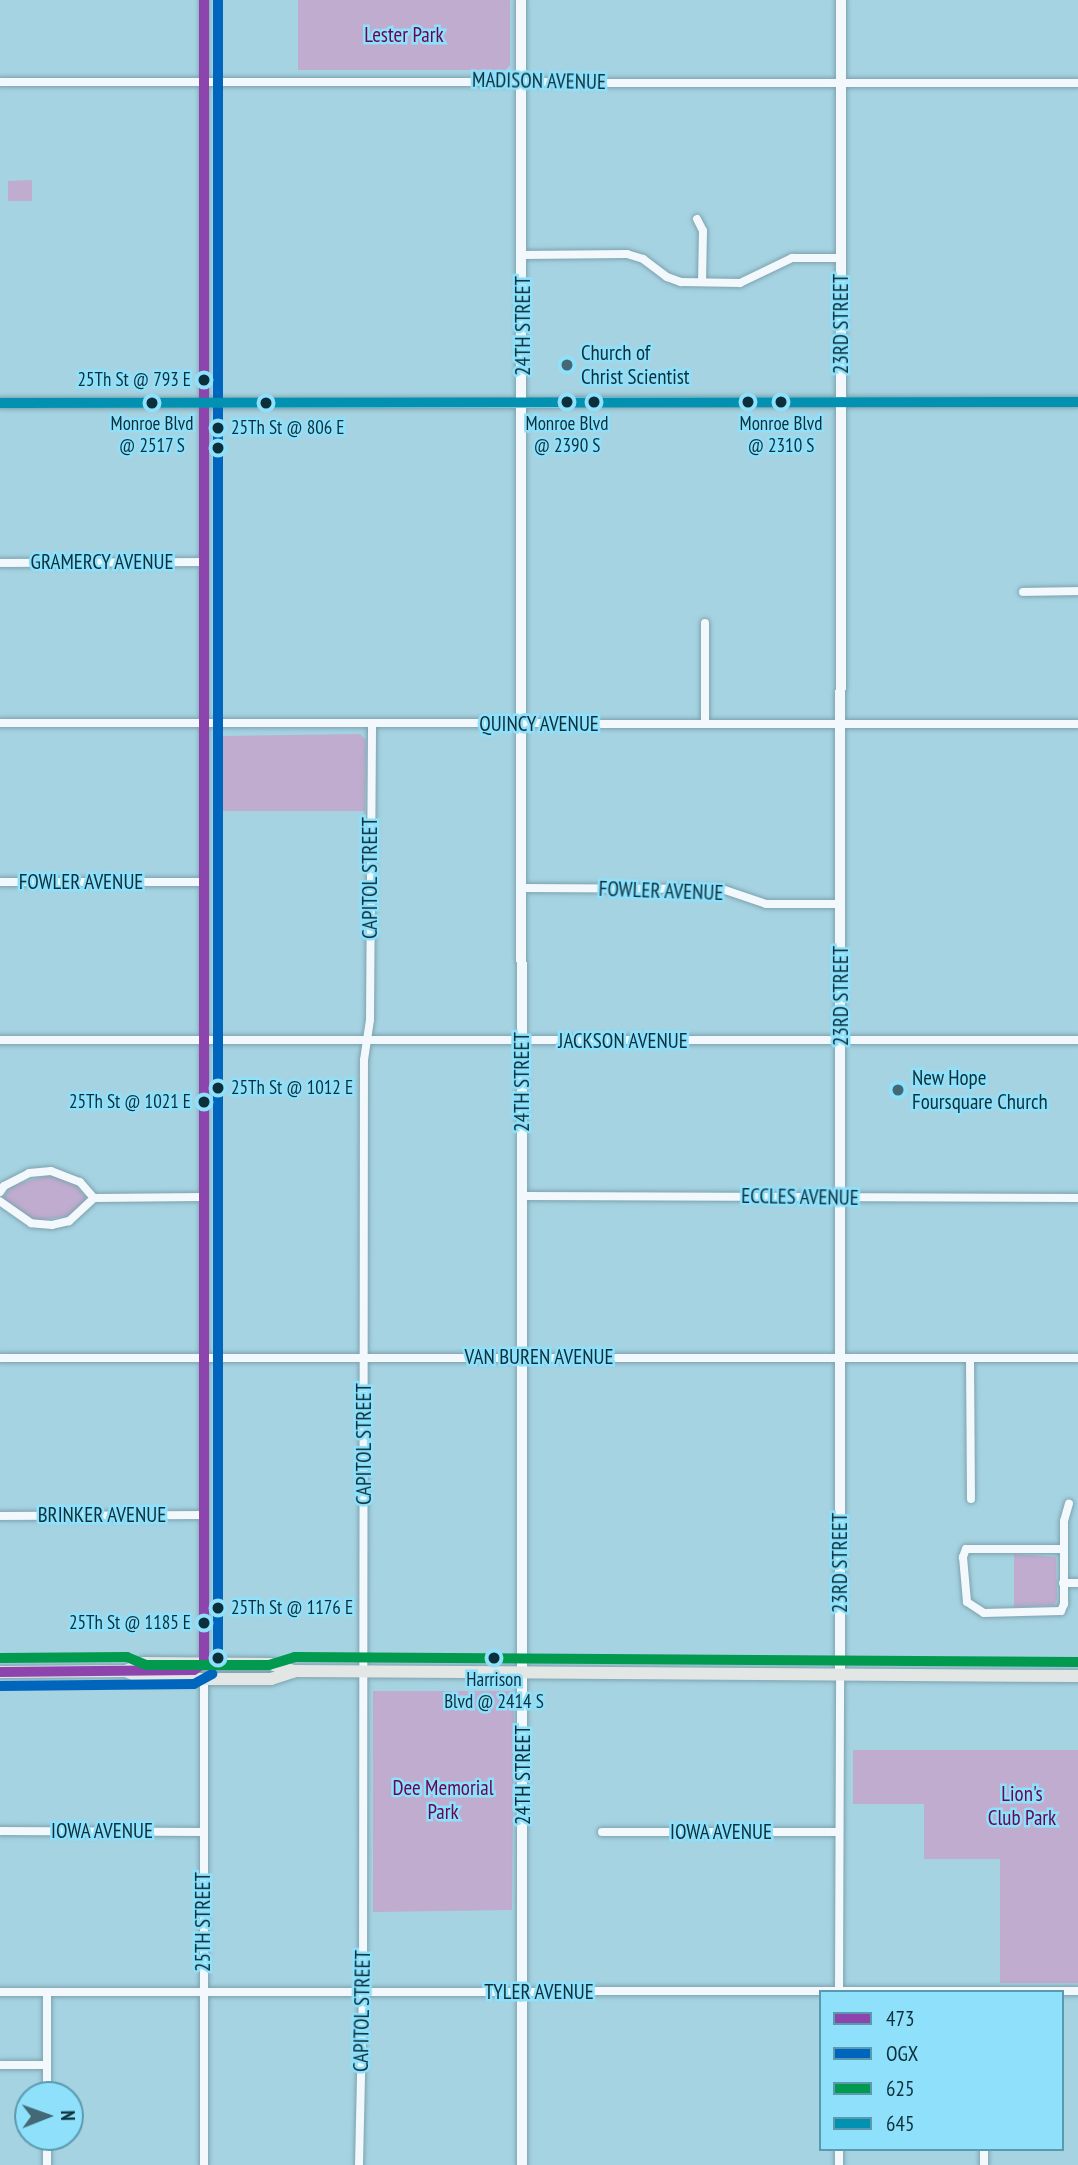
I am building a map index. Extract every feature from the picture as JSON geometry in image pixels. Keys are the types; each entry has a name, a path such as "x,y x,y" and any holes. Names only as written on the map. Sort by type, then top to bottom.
{"main road":[{"path":"0,1672 194,1670 204,1664 271,1664 295,1671"},
{"path":"126,1671 143,1679 204,1679 215,1671 840,1677 1078,1676"}],"street":[{"path":"204,0 204,1664"},
{"name":"24TH STREET","path":"521,0 524,402 522,2165"},
{"name":"23RD STREET","path":"839,1990 841,0"},
{"name":"MADISON AVENUE","path":"0,82 204,80 1078,83"},
{"path":"697,219 704,231 702,281"},
{"path":"523,255 627,254 643,259 674,280 740,282 792,258 841,258"},
{"path":"0,403 1078,402"},
{"name":"GRAMERCY AVENUE","path":"0,563 204,562"},
{"path":"1023,592 1078,591"},
{"path":"705,623 705,724"},
{"name":"QUINCY AVENUE","path":"0,723 1078,724"},
{"name":"CAPITOL STREET","path":"359,2165 363,1992 364,1060 368,1041 372,724"},
{"name":"FOWLER AVENUE","path":"0,882 204,881"},
{"name":"FOWLER AVENUE","path":"522,888 722,889 765,904 841,904"},
{"name":"JACKSON AVENUE","path":"0,1040 1078,1040"},
{"path":"0,1192 5,1186 29,1173 51,1171 80,1182 94,1198"},
{"name":"ECCLES AVENUE","path":"522,1195 1078,1198"},
{"path":"0,1201 20,1218 40,1225 52,1225 69,1221 94,1198 204,1197"},
{"name":"VAN BUREN AVENUE","path":"0,1358 1078,1358"},
{"path":"970,1358 971,1499"},
{"path":"1064,1549 966,1549 963,1557 967,1602 984,1614 1058,1613 1064,1604 1063,1583 1064,1549 1064,1521 1069,1504"},
{"name":"BRINKER AVENUE","path":"0,1516 204,1516"},
{"path":"1063,1583 1078,1583"},
{"name":"25TH STREET","path":"204,1679 204,2165"},
{"name":"IOWA AVENUE","path":"0,1831 204,1832"},
{"name":"IOWA AVENUE","path":"602,1832 839,1832"},
{"name":"TYLER AVENUE","path":"0,1992 819,1992"},
{"path":"47,1992 47,2081"},
{"path":"0,2065 47,2065"}],"green space":[{"name":"Lester Park","path":"298,0 510,0 510,65 506,70 298,70"},
{"path":"32,180 32,201 8,201 8,181"},
{"path":"360,734 366,740 365,811 215,811 215,740 220,736"},
{"path":"48,1175 75,1184 87,1198 82,1206 67,1216 41,1220 31,1219 5,1201 4,1196 12,1186"},
{"path":"1014,1554 1056,1557 1057,1600 1054,1605 1014,1607"},
{"name":"Dee Memorial Park","path":"373,1691 514,1691 512,1910 373,1912"},
{"name":"Lion's Club Park","path":"853,1750 1078,1750 1078,1983 1000,1983 1000,1859 924,1859 924,1804 853,1804"}],"transit line":[{"name":"473","path":"204,0 204,1663"},
{"name":"OGX","path":"218,0 218,1663"},
{"name":"645","path":"0,403 1078,402"},
{"name":"625","path":"0,1658 127,1657 146,1665 269,1665 295,1657 1078,1662"},
{"name":"473","path":"0,1672 194,1670 204,1663"},
{"name":"OGX","path":"0,1686 194,1684 212,1674"}],"place":[{"name":"Church of Christ Scientist","path":"567,365"},
{"name":"25Th St @ 793 E","path":"204,380"},
{"name":"Monroe Blvd @ 2390 S","path":"567,402"},
{"name":"Monroe Blvd @ 2310 S","path":"781,402"},
{"name":"Monroe Blvd @ 2517 S","path":"152,403"},
{"name":"25Th St @ 806 E","path":"218,428"},
{"name":"25Th St @ 1012 E","path":"218,1088"},
{"name":"New Hope Foursquare Church","path":"898,1090"},
{"name":"25Th St @ 1021 E","path":"204,1102"},
{"name":"25Th St @ 1176 E","path":"218,1608"},
{"name":"25Th St @ 1185 E","path":"204,1623"},
{"name":"Harrison Blvd @ 2414 S","path":"494,1658"}]}
